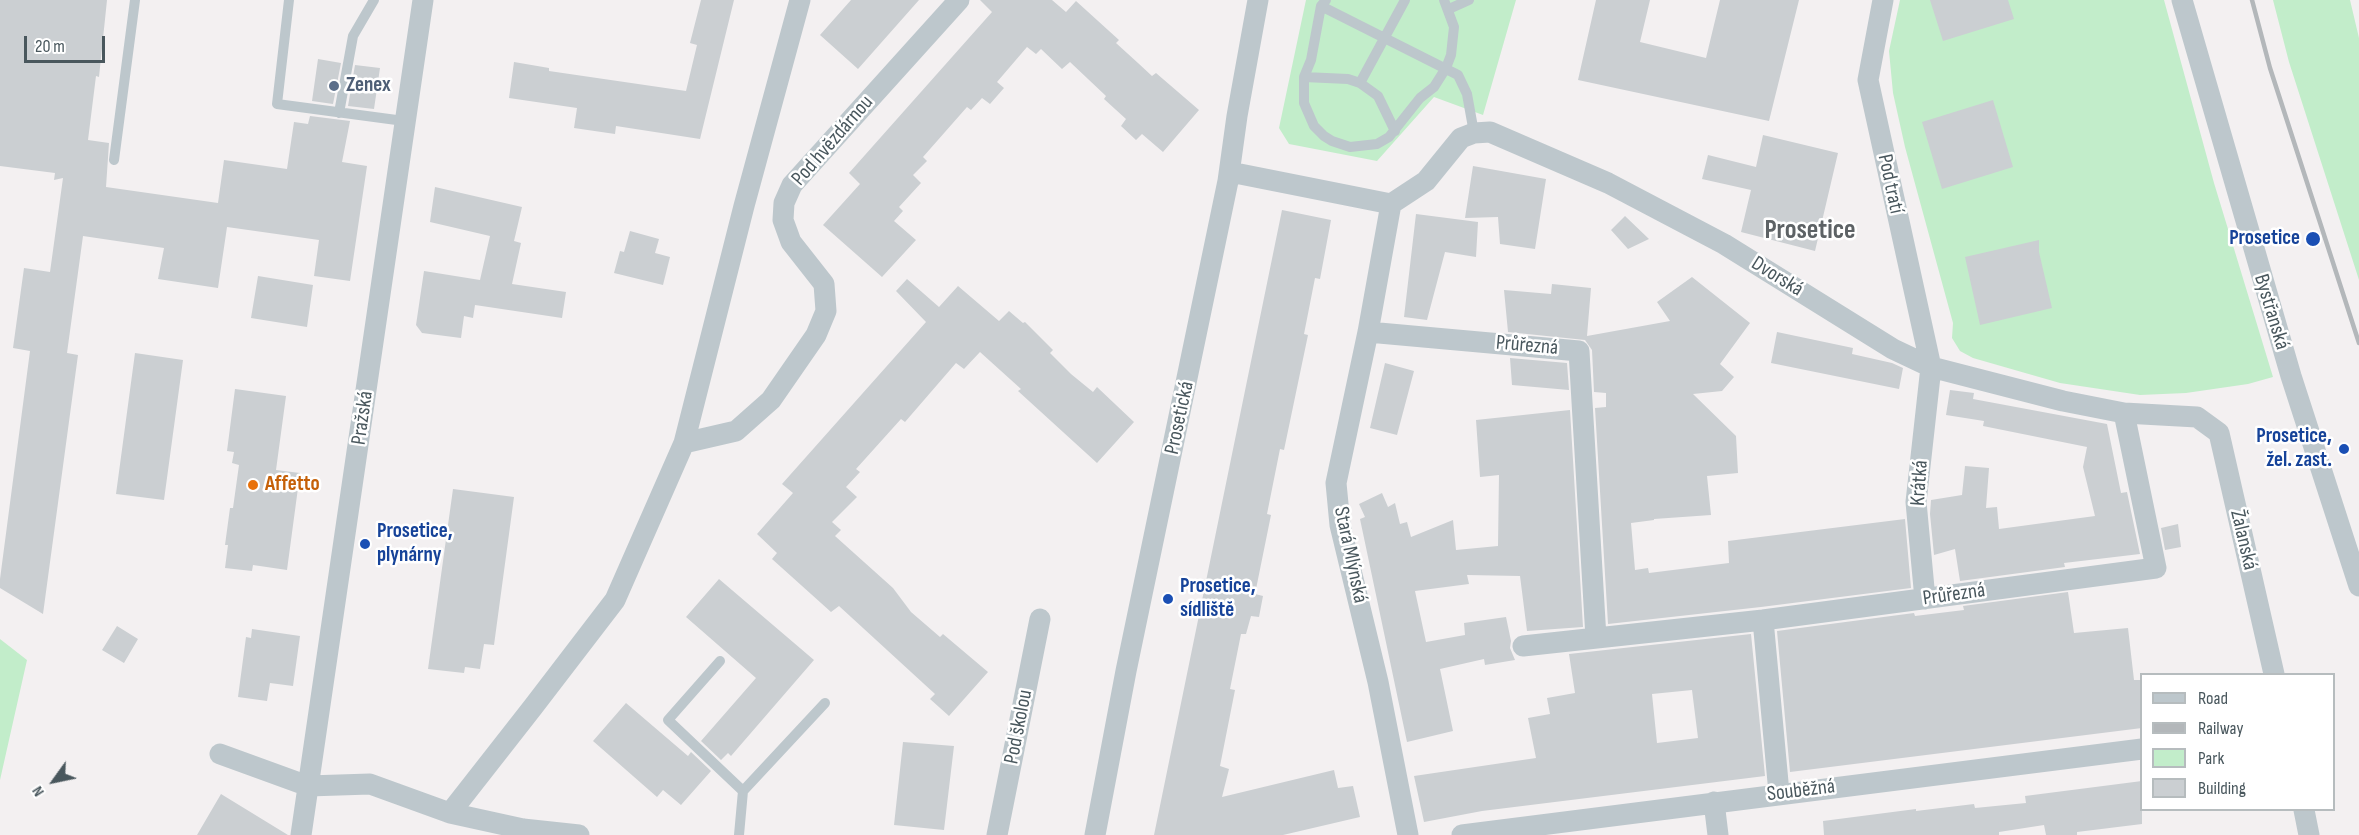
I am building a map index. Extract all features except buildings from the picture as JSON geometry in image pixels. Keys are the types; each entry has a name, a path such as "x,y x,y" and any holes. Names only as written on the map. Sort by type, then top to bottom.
{"street":[{"name":"Pražská","path":"301,835 423,0"},
{"path":"450,813 615,600 684,443 744,206 800,0"},
{"name":"Pod hvězdárnou","path":"684,443 736,431 771,400 816,335 826,311 824,284 791,242 783,220 784,202 792,185 959,0"},
{"name":"Prosetická","path":"1095,835 1126,671 1230,172 1237,116 1258,0"},
{"name":"Pod tratí","path":"1883,0 1868,80 1930,367"},
{"name":"Bystřanská","path":"2182,0 2287,365 2359,586"},
{"name":"Dvorská","path":"1474,133 1490,132 1608,183 1724,244 1893,350 1930,367 2063,401 2124,413 2197,417"},
{"path":"1230,172 1391,204 1426,181 1461,138 1474,133"},
{"name":"Stará Mlýnská","path":"1391,204 1368,332 1336,483 1340,525 1378,682 1408,835"},
{"name":"Průřezná","path":"1368,332 1579,351 1596,638"},
{"name":"Krátká","path":"1925,599 1916,502 1930,367"},
{"name":"Průřezná","path":"1523,646 1763,620 2156,568 2124,413"},
{"name":"Žalanská","path":"2197,417 2219,433 2274,673"},
{"name":"Pod školou","path":"997,835 1040,619"},
{"path":"1763,620 1779,793"},
{"name":"Souběžná","path":"1462,835 2140,748"},
{"path":"220,754 308,786 370,784 450,813 523,829 579,835"},
{"path":"1714,802 1718,835"},
{"path":"2304,811 2309,835"}],"lane":[{"path":"114,160 135,0"},
{"path":"289,0 277,104 404,122"},
{"path":"339,113 353,36 374,0"},
{"path":"1360,83 1405,0"},
{"path":"1469,0 1446,5 1454,27 1451,55 1446,68 1434,87 1420,98 1395,131 1377,144 1350,147 1332,141 1314,126 1307,114 1302,91 1324,3 1383,38 1446,68 1458,75 1467,94 1474,133"},
{"path":"1304,77 1348,79 1360,83 1378,96 1395,131"},
{"path":"720,661 668,720 743,791"},
{"path":"739,835 743,791 825,703"}],"green space":[{"path":"1306,0 1516,0 1483,115 1434,97 1377,161 1289,144 1279,128"},
{"path":"1900,0 2164,0 2214,183 2273,377 2248,384 2186,393 2140,395 2060,383 1973,358 1960,351 1952,338 1953,323 1905,147 1893,93 1889,51"},
{"path":"2273,0 2350,0 2359,38 2359,280 2289,62"},
{"path":"0,639 27,660 0,780"}],"railway":[{"path":"2252,0 2270,68 2359,343"}],"place":[{"name":"Zenex","path":"334,86"},
{"name":"Prosetice","path":"2313,239"},
{"name":"Prosetice, žel. zast.","path":"2344,449"},
{"name":"Affetto","path":"253,485"},
{"name":"Prosetice, plynárny","path":"365,544"},
{"name":"Prosetice, sídliště","path":"1168,599"}],"district":[{"name":"Prosetice","path":"1810,231"}]}
